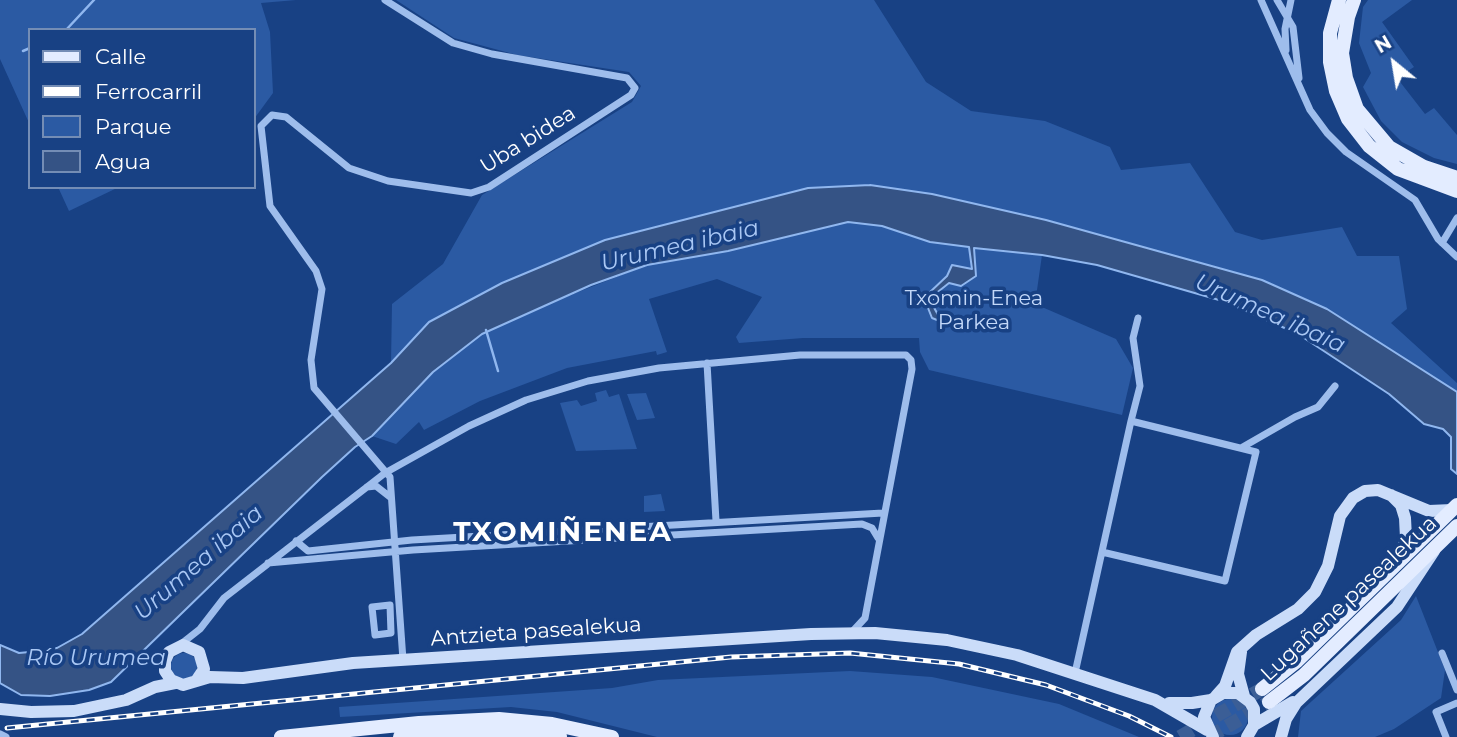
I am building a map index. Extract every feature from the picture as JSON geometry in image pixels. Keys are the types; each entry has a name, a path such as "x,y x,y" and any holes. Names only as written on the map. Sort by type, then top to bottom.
{"main road":[{"path":"1339,0 1330,33 1330,62 1336,91 1348,119 1369,146 1398,169 1457,191"},
{"path":"1354,0 1342,53 1346,78 1357,109 1378,137 1406,159 1457,178"},
{"name":"Lugañene pasealekua","path":"1210,733 1204,718 1227,680 1234,658 1255,635 1298,609 1315,593 1328,565 1340,516 1349,503 1365,491 1385,491 1429,511 1455,507"},
{"name":"Lugañene pasealekua","path":"1385,491 1401,505 1405,518 1405,538 1400,560"},
{"name":"Lugañene pasealekua","path":"1262,689 1297,661 1455,507"},
{"name":"Lugañene pasealekua","path":"1269,702 1304,675 1457,526"},
{"path":"1251,733 1302,697 1397,607 1436,546"},
{"name":"Antzieta pasealekua","path":"196,681 224,676 243,678 403,660 875,633 983,646 1155,700"},
{"path":"148,689 164,666 169,652 178,646 187,646 224,676"},
{"name":"Lugañene pasealekua","path":"1242,648 1238,674 1244,696 1254,709 1251,733"},
{"path":"0,709 31,712 74,710 126,701 148,689 196,681 202,673 201,656"},
{"path":"164,666 167,676 175,683"},
{"path":"1155,700 1183,704 1230,692 1244,696"},
{"path":"1281,737 1291,711 1302,697"},
{"path":"1155,700 1183,713 1210,733"},
{"path":"281,737 499,719 552,724 612,737"},
{"path":"400,737 498,731 559,737"}],"street":[{"name":"Uba bidea","path":"385,0 453,43 492,54 627,78 635,88 631,95 489,187 471,193 388,181 349,168 286,117 272,115 261,126 271,206 316,271 322,289 311,368 314,388 385,473"},
{"path":"1261,0 1310,110 1327,133 1346,152 1415,200 1443,243 1457,257"},
{"path":"1277,0 1293,27 1302,92"},
{"path":"1288,61 1285,29 1291,0"},
{"path":"1443,243 1457,218"},
{"path":"1075,673 1140,386 1137,348 1133,338 1138,318"},
{"path":"178,646 200,629 220,601 385,473 469,426 540,395 613,375 707,363 800,355 902,355 911,360 912,369 865,618 860,628 851,633"},
{"path":"707,363 716,521"},
{"path":"1241,449 1295,417 1318,407 1335,386"},
{"path":"1102,552 1225,581 1256,452 1131,421"},
{"path":"385,473 390,477 403,660"},
{"path":"366,487 376,486 390,497"},
{"path":"296,541 308,551 395,542 883,513"},
{"path":"268,563 396,551 862,524 872,528 878,538"},
{"path":"390,606 391,633 375,635 372,607 390,606"},
{"path":"865,618 868,628 875,633"},
{"path":"200,629 201,656"},
{"path":"1442,653 1457,690"},
{"path":"1446,737 1436,712 1457,704"},
{"path":"0,734 6,737"}],"green space":[{"path":"0,0 296,0 261,3 270,32 273,93 256,116 256,28 28,28 28,121 0,59"},
{"path":"396,0 874,0 926,82 971,111 1045,121 1110,147 1121,170 1190,163 1235,232 1262,240 1342,227 1357,256 1399,256 1407,309 1391,323 1457,383 1457,392 1327,309 1262,280 1046,220 932,194 870,185 808,188 605,240 502,283 429,322 391,363 392,304 443,264 482,195 632,102 641,86 629,72 517,55 454,38"},
{"path":"1368,0 1412,0 1382,22 1414,67 1397,78 1425,114 1434,108 1457,135 1457,164 1434,158 1402,142 1381,121 1363,87 1371,73 1359,43 1363,7"},
{"path":"59,189 115,189 69,211"},
{"name":"Txomin-Enea Parkea","path":"848,222 882,226 930,242 1042,255 1035,304 1116,339 1133,368 1122,415 929,370 920,352 919,338 803,338 739,343 736,337 762,297 717,279 649,299 667,352 657,355 656,351 567,368 480,401 424,430 419,422 396,444 372,436 433,372 482,334 545,305 647,265 728,251"},
{"path":"606,390 609,397 619,394 637,449 576,451 560,403 577,400 581,406 597,401 595,393"},
{"path":"646,393 655,418 637,420 627,394"},
{"path":"661,494 665,511 644,512 644,496"},
{"path":"1416,596 1445,670 1441,698 1394,729 1375,737 1298,737 1301,711 1401,620"},
{"path":"184,653 193,657 197,666 193,675 184,679 175,675 171,666 175,657"},
{"path":"850,671 932,677 1059,704 1139,737 657,737 557,712 511,707 340,717 339,707 612,688 658,680"},
{"path":"1230,699 1243,704 1248,717 1243,730 1230,735 1217,730 1212,717 1217,704"}],"water":[{"path":"870,185 932,194 1046,220 1262,280 1327,309 1457,392 1457,474 1451,469 1451,437 1443,429 1424,424 1389,394 1298,334 1226,302 1097,265 1042,255 974,248 976,276 961,286 949,283 934,295 932,304 942,322 932,318 928,308 929,293 947,276 952,265 972,269 969,247 930,242 882,226 848,222 728,251 647,265 591,285 482,334 433,372 372,436 355,447 322,477 111,682 89,690 50,696 21,695 0,683 0,645 19,653 40,651 57,648 82,634 391,363 429,322 502,283 605,240 808,188"}],"waterway":[{"path":"68,28 94,0"},
{"path":"23,51 28,49"},
{"path":"486,330 498,371"}],"tunnel":[{"path":"1180,737 1262,689"},
{"path":"1209,737 1269,702"}],"railway":[{"path":"7,728 731,657 850,653 959,664 1046,685 1129,716 1171,737"}],"district":[{"name":"TXOMIÑENEA","path":"563,533"}],"water label":[{"name":"Urumea ibaia","path":"680,246"},
{"name":"Urumea ibaia","path":"1270,314"},
{"name":"Urumea ibaia","path":"199,563"},
{"name":"Río Urumea","path":"96,658"}]}
